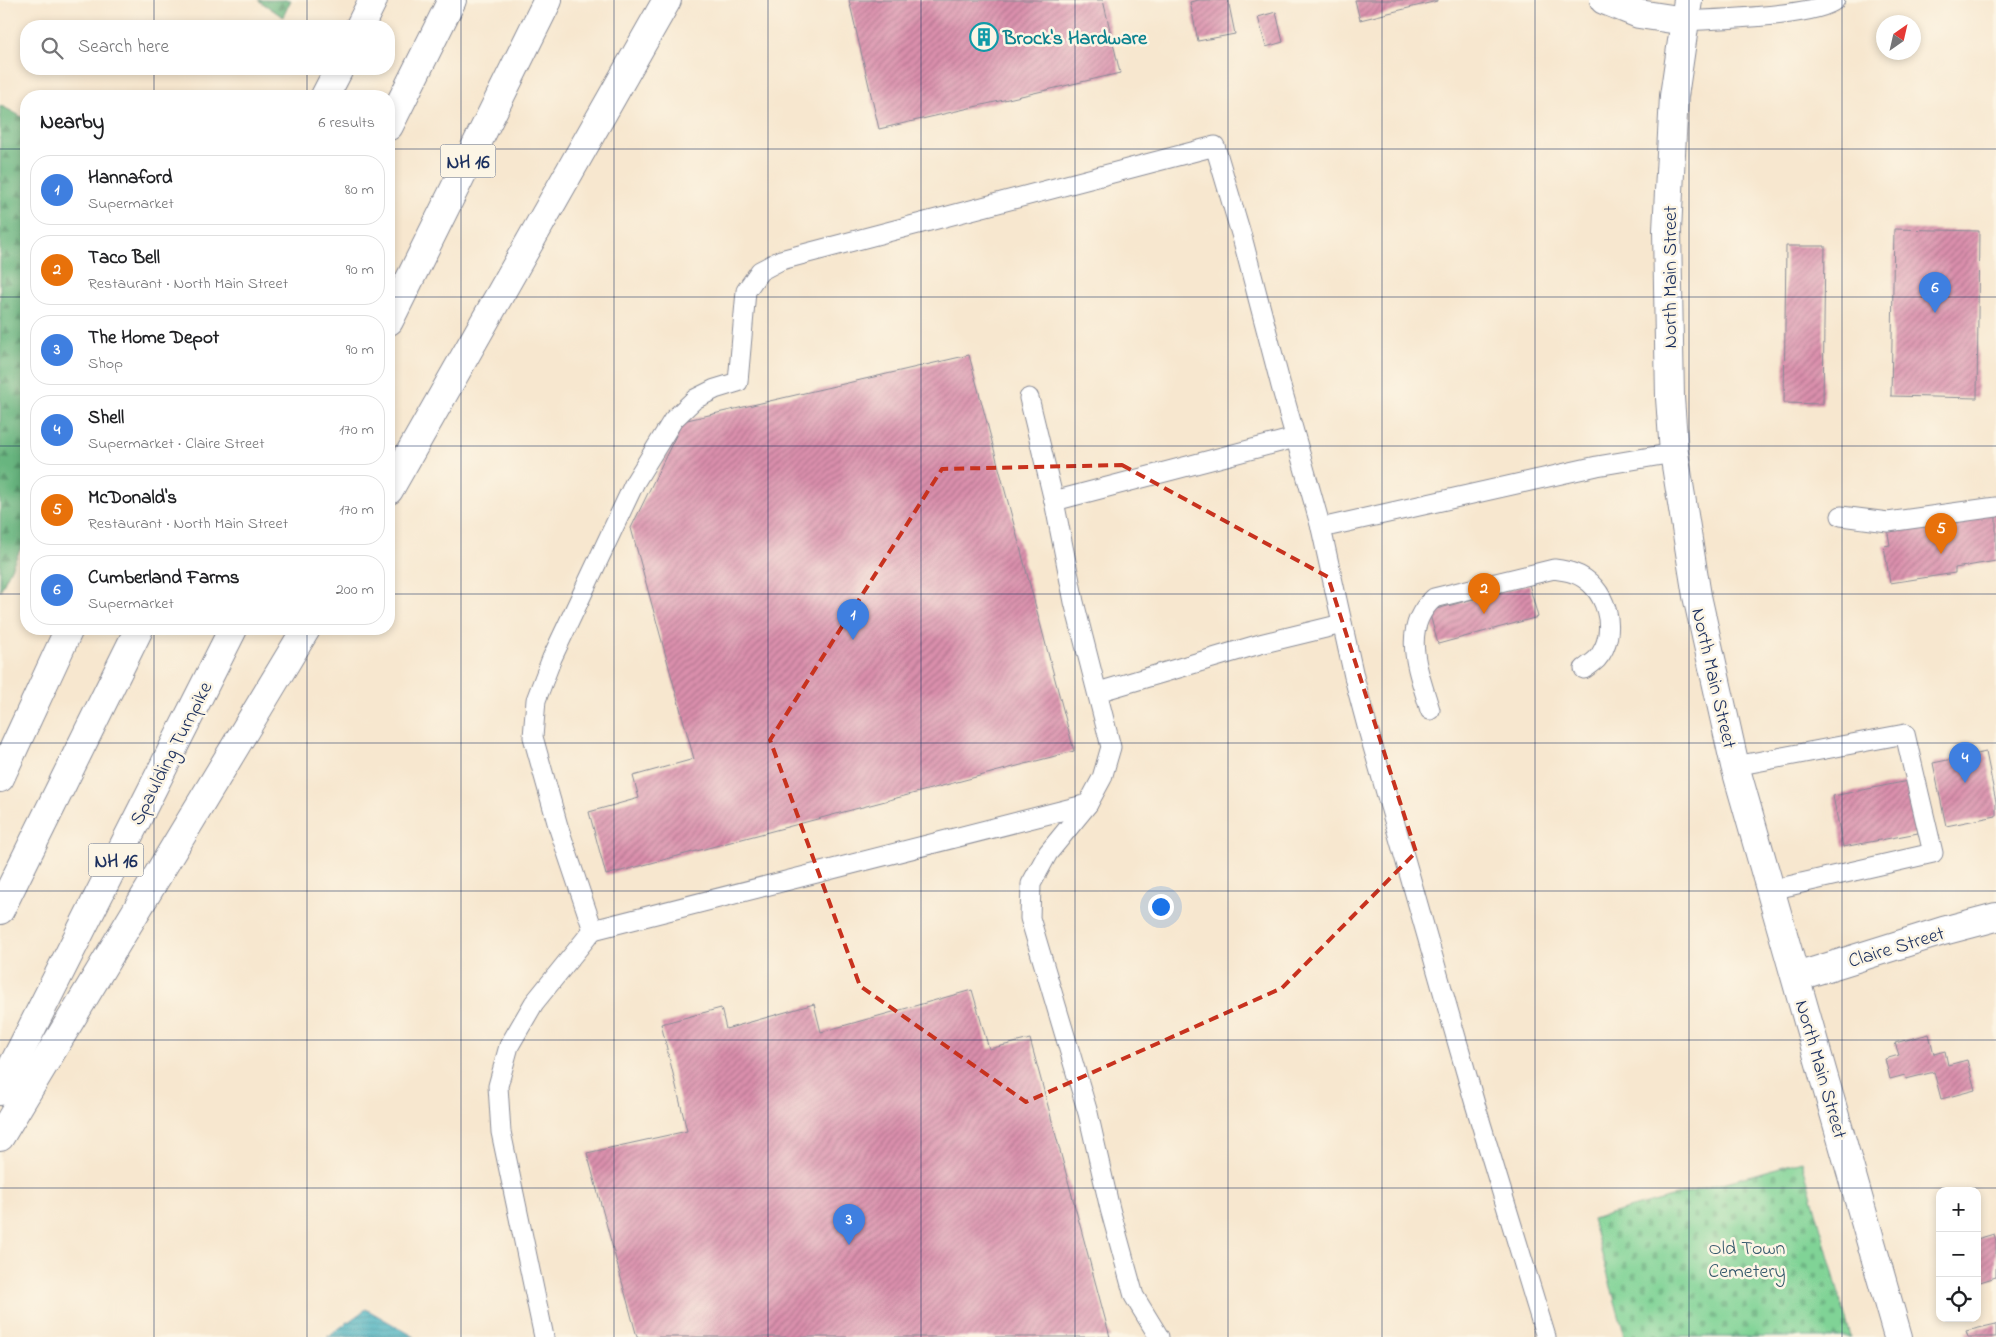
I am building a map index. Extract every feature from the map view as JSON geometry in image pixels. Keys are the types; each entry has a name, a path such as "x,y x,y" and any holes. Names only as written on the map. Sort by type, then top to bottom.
{"main road":[{"path":"363,20 372,0"},
{"path":"395,114 452,0"},
{"name":"NH 16","path":"395,309 548,0"},
{"path":"395,479 667,0"},
{"path":"1604,0 1639,14 1687,11"},
{"name":"North Main Street","path":"1687,11 1674,96 1666,230 1670,398 1674,453 1697,596 1735,766 1898,1337"},
{"path":"329,90 336,75"},
{"path":"0,778 66,635"},
{"path":"0,910 136,635"},
{"name":"Spaulding Turnpike","path":"0,1091 230,635"},
{"path":"0,1136 302,635"},
{"name":"Claire Street","path":"1796,977 1943,931 1996,917"}],"lane":[{"path":"1687,11 1806,12 1830,5 1835,0"},
{"path":"593,930 558,826 533,737 536,700 552,658 635,482 673,420 695,399 715,389 738,382 746,290 760,271 781,260 1215,146 1242,237 1295,438 1321,528 1367,726 1449,1015 1546,1337"},
{"path":"1029,398 1054,500 1074,602 1111,747 1102,778 1088,804 1048,853 1031,884 1030,918 1088,1113 1110,1209 1134,1296 1159,1337"},
{"path":"1054,500 1295,438"},
{"path":"1321,528 1597,466 1674,453"},
{"path":"1842,516 1888,522 1996,507"},
{"path":"1430,710 1415,657 1413,640 1418,620 1425,606 1434,598 1554,569 1575,573 1592,585 1603,597 1608,611 1608,630 1604,644 1597,659 1584,669"},
{"path":"1098,692 1260,644 1342,624"},
{"path":"1735,766 1905,734 1932,853 1771,890"},
{"path":"544,1337 501,1132 498,1086 509,1046 534,1003 593,930 1088,804"}],"highlighted area":[{"path":"1122,465 1328,577 1416,852 1282,988 1026,1102 860,986 770,740 942,469"}],"green space":[{"path":"258,0 291,0 283,17"},
{"path":"0,105 20,116 20,550 0,591"},
{"name":"Old Town Cemetery","path":"1802,1161 1851,1337 1625,1337 1592,1219"}],"water":[{"path":"366,1309 415,1337 327,1337"}],"building":[{"name":"Brock's Hardware","path":"849,0 1103,0 1120,73 879,129"},
{"path":"1199,0 1228,0 1235,34 1198,41 1190,2"},
{"path":"1355,0 1437,0 1437,1 1360,20"},
{"path":"1276,12 1283,42 1266,47 1258,17"},
{"path":"1894,229 1979,231 1977,398 1891,396"},
{"path":"1786,246 1825,246 1823,404 1784,403"},
{"path":"969,355 1074,751 606,875 589,812 639,798 633,776 694,759 631,528 683,421"},
{"path":"1996,511 1996,561 1955,568 1955,573 1890,583 1884,546 1890,545 1887,528"},
{"path":"1529,584 1538,617 1438,644 1429,611"},
{"path":"1986,752 1996,802 1996,816 1946,826 1933,763"},
{"path":"1908,781 1918,833 1843,847 1833,796"},
{"path":"972,990 989,1049 1030,1039 1110,1337 637,1337 587,1153 687,1131 661,1024 721,1008 726,1029 814,1004 821,1032"},
{"path":"1929,1034 1934,1054 1945,1051 1948,1065 1967,1060 1975,1090 1941,1099 1934,1072 1906,1079 1905,1075 1890,1079 1885,1059 1899,1055 1895,1043"},
{"path":"1994,1234 1996,1241 1996,1277 1981,1282 1981,1277 1981,1238"},
{"path":"1996,1324 1996,1337 1968,1337 1966,1331"}],"place":[{"name":"Brock's Hardware","path":"984,37"},
{"name":"Cumberland Farms","path":"1935,313"},
{"name":"McDonald's","path":"1941,554"},
{"name":"Taco Bell","path":"1484,614"},
{"name":"Hannaford","path":"853,640"},
{"name":"Shell","path":"1965,783"},
{"name":"The Home Depot","path":"849,1245"}]}
